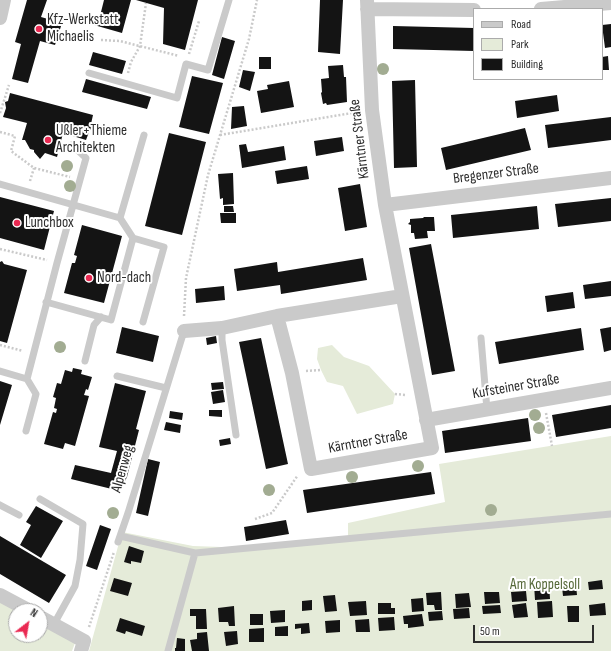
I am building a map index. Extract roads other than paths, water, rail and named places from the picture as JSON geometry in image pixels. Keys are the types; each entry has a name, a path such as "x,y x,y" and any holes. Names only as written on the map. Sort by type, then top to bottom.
{"street":[{"path":"0,18 4,0"},
{"path":"547,8 572,4 611,3"},
{"path":"367,4 469,7"},
{"name":"Kärntner Straße","path":"277,316 292,373 311,469 432,448 385,205 372,110 367,4"},
{"name":"Bregenzer Straße","path":"385,205 611,178"},
{"path":"184,331 222,328 277,316 402,296"},
{"name":"Kufsteiner Straße","path":"426,420 611,388"},
{"path":"0,595 15,603"},
{"path":"48,621 83,646"}],"lane":[{"path":"89,73 177,98 187,61 208,70 229,0"},
{"path":"120,218 144,135"},
{"path":"27,379 46,302 86,158 72,146"},
{"path":"0,184 120,218 133,238 164,247 143,322"},
{"path":"46,302 111,320 133,238"},
{"path":"85,361 94,325 102,317"},
{"path":"222,328 222,340 236,435"},
{"name":"Alpenweg","path":"184,331 119,539 195,553"},
{"path":"481,338 487,410"},
{"path":"0,371 27,379 36,394 26,431"},
{"path":"117,376 166,388"},
{"path":"40,499 83,524 80,560 75,586 54,624"},
{"path":"0,505 19,515"},
{"path":"168,651 195,553 611,514"}],"place":[{"name":"Kfz-Werkstatt Michaelis","path":"39,29"},
{"name":"Ußler+Thieme Architekten","path":"48,140"},
{"name":"Lunchbox","path":"17,223"},
{"name":"Nord-dach","path":"89,278"}],"park label":[{"name":"Am Koppelsoll","path":"545,585"}]}
